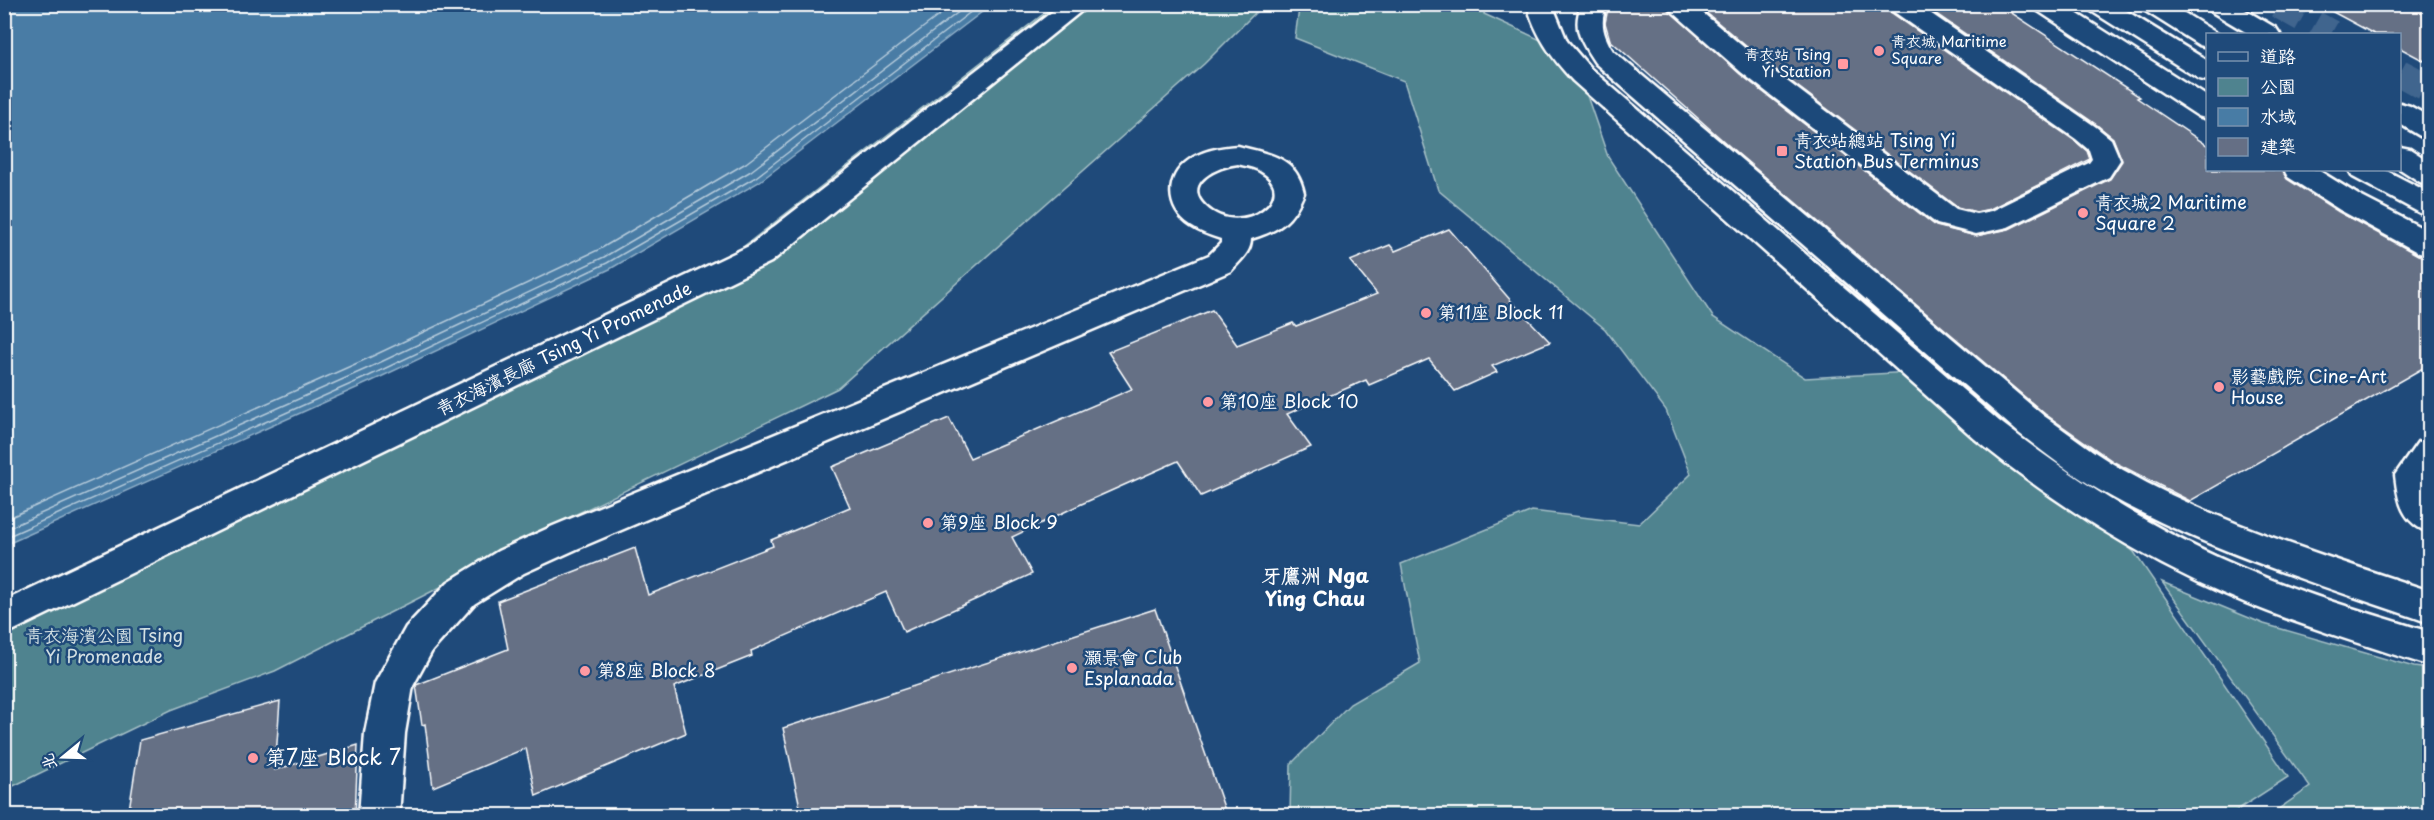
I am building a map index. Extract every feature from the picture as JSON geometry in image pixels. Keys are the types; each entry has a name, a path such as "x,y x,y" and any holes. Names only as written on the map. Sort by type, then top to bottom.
{"street":[{"name":"青衣海濱長廊 Tsing Yi Promenade","path":"4,619 760,254 1078,4"},
{"path":"1539,4 1548,30 1560,51 1582,75 1978,422 2034,468 2093,506 2183,558 2329,618 2430,650"},
{"path":"1595,4 1588,24 1589,35 1604,57 2032,425 2111,480 2152,501 2209,527 2430,607"},
{"path":"1676,4 1750,66 1947,217 1976,224 1998,220 2099,170 2106,160 2101,146 2086,133 1899,4"},
{"path":"2044,4 2206,109"},
{"path":"2097,4 2206,72"},
{"path":"2151,4 2206,38"},
{"path":"2216,4 2265,33"},
{"path":"2401,113 2430,130"},
{"path":"2401,157 2430,175"},
{"path":"2300,171 2350,203 2430,245"},
{"path":"2365,171 2430,206"},
{"path":"380,816 385,733 394,683 419,639 461,593 511,562 566,537 1220,263 1236,246 1236,230"},
{"path":"2430,452 2412,475 2416,503 2430,518"}],"green space":[{"path":"1307,4 1486,5 1484,14 1543,41 1585,90 1608,157 1713,317 1805,378 1911,372 2134,552 2288,777 2228,816 1290,816 1291,764 1350,704 1420,663 1401,564 1532,511 1639,524 1691,474 1666,410 1605,329 1438,190 1404,81 1295,38 1299,9"},
{"name":"青衣海濱公園 Tsing Yi Promenade","path":"1055,5 1263,5 1204,64 838,388 562,521 484,565 275,671 171,710 5,790 4,599 730,257"},
{"path":"2162,582 2264,624 2414,667 2429,669 2429,815 2270,815 2310,787"}],"water":[{"path":"4,5 991,5 759,182 610,269 372,381 5,545"}],"building":[{"name":"青衣城2 Maritime Square 2","path":"1609,4 1662,4 1740,74 1936,226 1976,236 2009,229 2110,179 2122,161 2113,138 2097,125 1922,4 1998,4 2140,97 2137,98 2206,145 2206,171 2283,171 2287,179 2339,212 2418,255 2430,257 2430,364 2190,501 2114,462 2045,414 1737,153 1610,40 1605,23"},
{"path":"1696,4 1885,4 1889,11 2075,141 2087,151 2090,159 1990,209 1976,212 1957,207 1760,58"},
{"path":"2318,4 2430,4 2430,64 2401,49 2401,33 2372,33"},
{"path":"1449,229 1550,342 1492,366 1497,372 1455,391 1429,359 1369,385 1366,380 1287,414 1311,447 1201,496 1178,461 1077,506 1012,537 1032,574 904,632 886,592 751,651 752,656 674,687 686,733 536,796 526,748 433,787 425,724 422,725 416,685 508,649 498,601 635,548 648,595 773,546 771,540 850,507 832,467 949,418 970,458 1132,389 1108,352 1212,310 1237,345 1293,323 1296,326 1377,294 1350,261 1390,245 1395,251"},
{"name":"灝景會 Club Esplanada","path":"1155,609 1227,816 802,816 783,728"},
{"name":"第7座 Block 7","path":"280,701 275,770 358,745 355,816 128,816 140,740"}],"tunnel":[{"path":"2278,4 2329,33"},
{"path":"2401,74 2430,89"}],"place":[{"name":"青衣城 Maritime Square","path":"1879,51"},
{"name":"青衣站 Tsing Yi Station","path":"1843,64"},
{"name":"青衣站總站 Tsing Yi Station Bus Terminus","path":"1782,151"},
{"name":"青衣城2 Maritime Square 2","path":"2083,213"},
{"name":"第11座 Block 11","path":"1426,313"},
{"name":"影藝戲院 Cine-Art House","path":"2219,387"},
{"name":"第10座 Block 10","path":"1208,402"},
{"name":"第9座 Block 9","path":"928,523"},
{"name":"灝景會 Club Esplanada","path":"1072,668"},
{"name":"第8座 Block 8","path":"585,671"},
{"name":"第7座 Block 7","path":"253,758"}],"district":[{"name":"牙鷹洲 Nga Ying Chau","path":"1315,588"}]}
